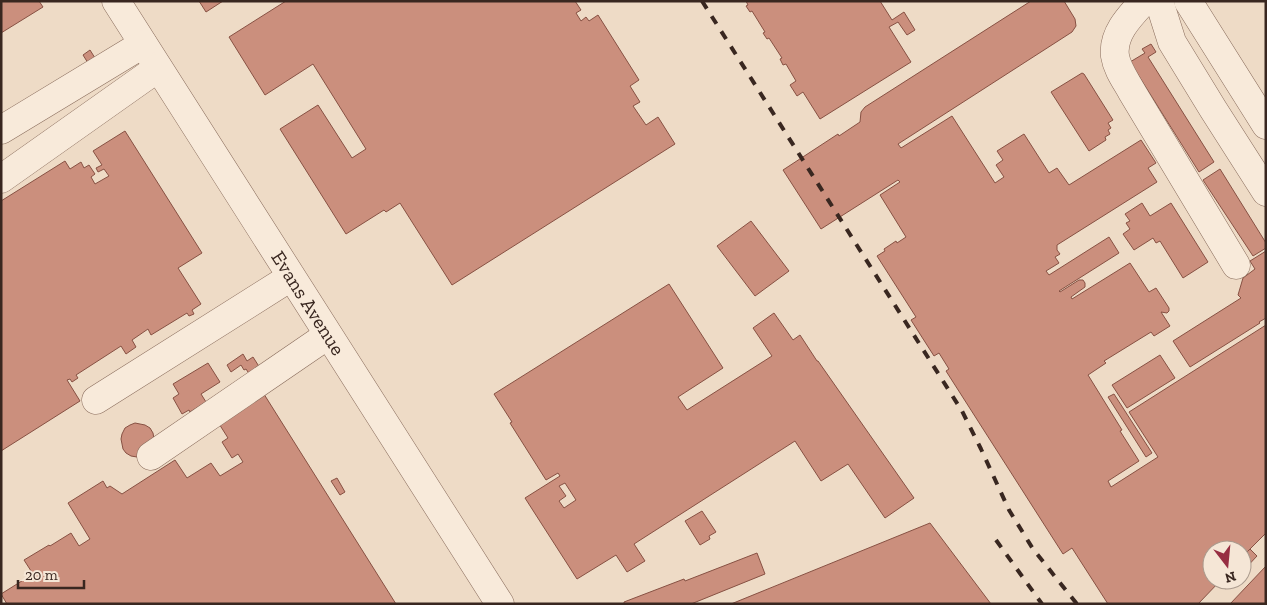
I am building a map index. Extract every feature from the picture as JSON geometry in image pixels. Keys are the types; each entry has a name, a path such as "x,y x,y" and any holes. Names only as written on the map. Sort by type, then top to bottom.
{"lane":[{"name":"Evans Avenue","path":"116,1 498,603"},
{"path":"1144,1 1130,15 1116,39 1115,56 1119,68 1236,265"},
{"path":"1158,1 1172,42 1266,192"},
{"path":"1198,4 1266,124"},
{"path":"1,130 142,44"},
{"path":"1,179 158,68"},
{"path":"96,400 291,277"},
{"path":"151,456 328,335"}],"building":[{"path":"1,1 39,1 43,7 1,33"},
{"path":"199,1 223,1 206,12"},
{"path":"286,1 575,1 581,10 576,13 581,21 586,17 589,21 598,15 639,80 630,86 640,102 633,106 646,125 658,117 675,144 452,285 400,203 386,212 384,210 346,234 280,129 318,105 352,158 366,149 313,64 265,95 229,37"},
{"path":"746,1 880,1 892,20 904,12 915,30 907,35 898,22 889,27 911,62 820,119 803,92 797,96 790,85 796,81 786,64 783,65 780,59 782,58 769,38 767,39 763,33 765,32 752,11 750,12 746,6 748,5"},
{"path":"1031,1 1064,1 1075,19 1076,26 1072,32 898,144 901,148 952,116 995,183 1004,177 996,165 1003,160 997,151 1024,134 1049,173 1057,168 1069,185 1141,140 1156,163 1148,168 1157,182 1057,245 1057,250 1060,254 1055,257 1059,263 1046,271 1049,275 1109,237 1119,253 1059,291 1079,280 1083,280 1085,287 1071,297 1072,299 1130,263 1149,292 1156,288 1169,308 1167,313 1161,312 1170,326 1154,336 1151,332 1104,361 1106,363 1088,375 1139,461 1108,481 1111,487 1158,457 1129,412 1266,325 1266,533 1252,547 1252,540 1202,540 1202,590 1211,590 1198,604 1108,604 1072,548 1063,554 946,371 949,369 939,353 934,356 911,320 916,317 877,256 896,241 897,243 906,237 880,195 900,182 898,180 821,229 783,170 860,122 861,112 865,107"},
{"path":"1151,44 1156,52 1148,57 1214,162 1199,172 1130,62 1145,53 1142,49"},
{"path":"90,50 95,58 88,63 83,55"},
{"path":"1082,73 1113,120 1108,123 1111,128 1108,130 1110,134 1105,137 1106,140 1089,151 1051,92"},
{"path":"125,131 202,253 178,268 201,304 192,310 194,314 189,316 187,313 151,335 148,329 132,340 136,347 126,354 121,346 76,375 78,378 72,382 70,379 67,380 80,401 1,451 1,201 65,161 70,169 81,162 84,168 89,165 95,174 91,177 95,184 109,176 104,169 98,172 96,168 102,165 93,151"},
{"path":"1220,169 1266,243 1266,248 1253,256 1203,180"},
{"path":"1142,203 1150,216 1171,203 1208,262 1183,278 1160,241 1156,243 1153,238 1134,250 1123,234 1130,229 1126,223 1130,221 1125,214"},
{"path":"751,221 789,271 755,296 717,246"},
{"path":"1266,251 1266,318 1190,367 1173,341 1241,298 1238,295 1243,278 1255,269 1250,261"},
{"path":"669,284 723,368 678,397 687,410 772,356 753,328 774,313 793,340 800,335 914,498 885,518 848,464 821,481 795,441 634,544 645,561 627,572 616,555 577,579 525,498 560,476 558,473 546,480 494,394","holes":["565,483 576,500 564,508 559,501 566,496 559,486"]},
{"path":"243,354 247,361 253,357 260,368 250,375 241,365 231,372 227,365"},
{"path":"1160,355 1175,378 1127,408 1112,385"},
{"path":"208,363 220,382 201,394 206,402 190,412 189,410 182,414 173,398 179,394 173,384"},
{"path":"262,391 396,604 7,604 1,594 33,574 24,560 71,533 79,546 90,539 68,503 103,481 107,488 110,486 122,494 175,460 187,478 211,463 220,476 243,462 238,454 232,458 222,442 228,438 216,419"},
{"path":"1114,394 1152,453 1146,457 1108,397"},
{"path":"135,423 150,428 154,439 137,457 126,453 121,439 125,428"},
{"path":"337,478 345,492 340,495 331,481"},
{"path":"702,511 716,532 709,536 710,539 700,545 685,521"},
{"path":"930,523 991,604 731,604"},
{"path":"1252,551 1257,556 1252,561"},
{"path":"757,553 765,574 691,604 624,604 624,602"},
{"path":"1266,566 1266,604 1230,604 1243,590 1252,590 1252,581"}],"railway":[{"path":"702,1 962,411 1009,510 1033,549 1077,604"},
{"path":"996,540 1042,604"}]}
